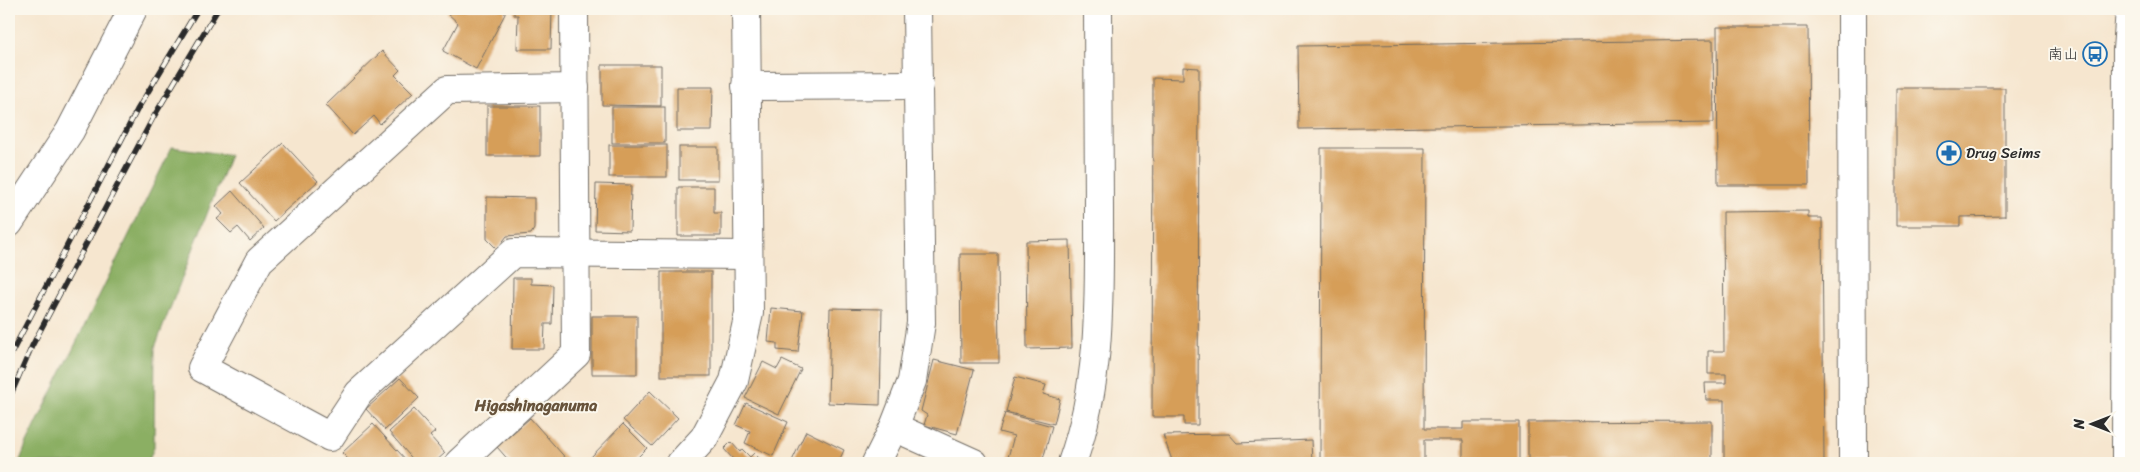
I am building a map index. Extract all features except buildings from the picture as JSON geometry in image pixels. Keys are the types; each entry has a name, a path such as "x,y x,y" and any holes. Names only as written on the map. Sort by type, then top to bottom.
{"street":[{"path":"459,463 576,354 574,9"},
{"path":"681,463 704,438 734,381 749,313 746,9"},
{"path":"876,463 894,427 912,381 921,323 917,9"},
{"path":"1072,463 1084,429 1095,368 1100,305 1098,9"},
{"path":"1852,9 1853,463"},
{"path":"2126,463 2127,60 2130,9"},
{"path":"9,223 70,131 128,11"},
{"path":"746,86 919,84"},
{"path":"575,88 447,90 259,261 202,368 330,437 359,393 513,253 748,254"},
{"path":"894,427 974,463"}],"green space":[{"path":"172,147 230,155 155,347 154,447 148,463 19,463 26,445"}],"railway":[{"path":"9,358 137,110 198,9"},
{"path":"9,399 32,346 153,118 218,9"}],"place":[{"name":"南山","path":"2095,54"},
{"name":"Drug Seims","path":"1949,153"}],"district":[{"name":"Higashinaganuma","path":"536,405"}]}
